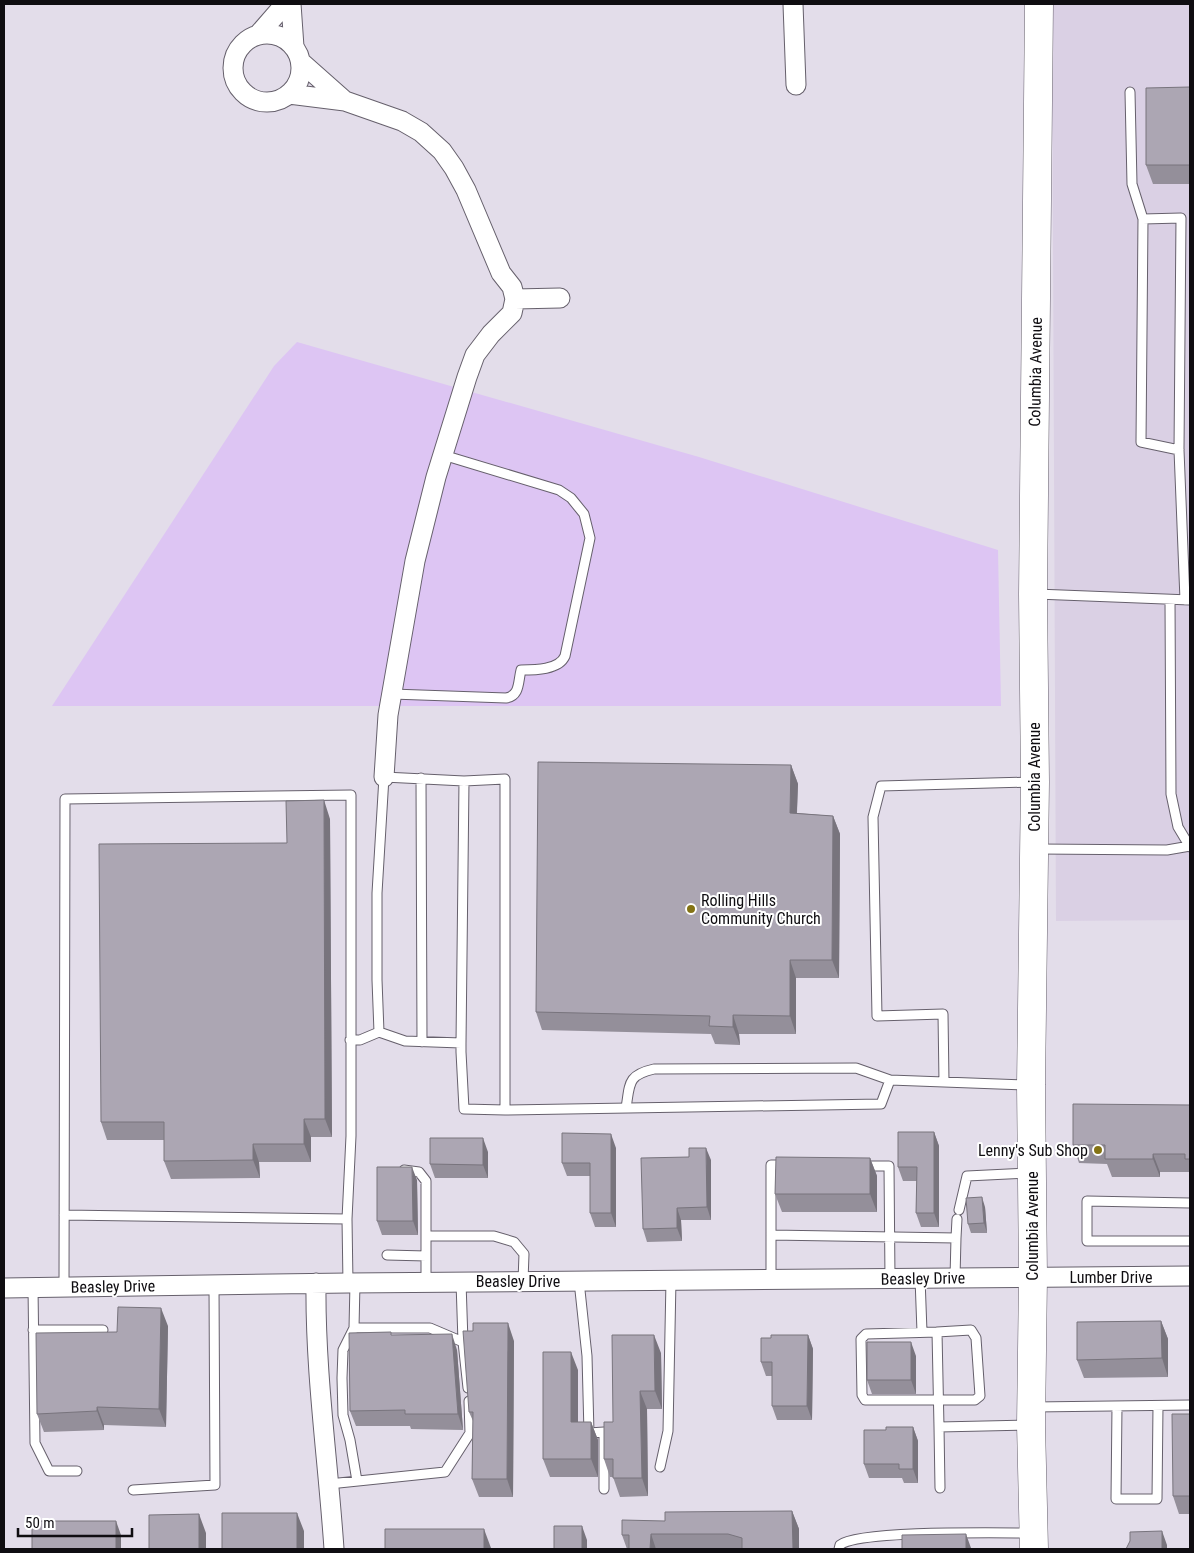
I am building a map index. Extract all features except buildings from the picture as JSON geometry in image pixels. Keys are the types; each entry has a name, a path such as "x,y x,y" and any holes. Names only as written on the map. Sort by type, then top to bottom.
{"main road":[{"name":"Columbia Avenue","path":"1034,1541 1031,1416 1033,1277 1031,1085 1038,4"}],"street":[{"path":"258,35 285,4"},
{"path":"291,4 297,55 301,74 297,85 289,94 279,100 268,102 251,98 239,87 234,77 233,66 240,46 248,39 258,35 269,34 280,36 297,55 346,101"},
{"path":"793,4 796,85"},
{"path":"289,94 346,101 402,122 420,132 442,151 466,190 501,273 512,287 515,299 512,313 491,334 476,355 442,455 415,561 388,714 384,777"},
{"path":"515,299 560,298"},
{"name":"Lumber Drive","path":"1033,1277 1190,1276"},
{"name":"Beasley Drive","path":"4,1288 316,1283 1033,1277"},
{"path":"316,1283 318,1370 334,1549"}],"lane":[{"path":"1130,92 1132,184 1143,219 1141,442 1179,450"},
{"path":"1033,594 1188,600 1186,504 1179,450 1181,218 1143,219"},
{"path":"392,694 512,697 516,694 521,670 534,670 557,665 562,662 590,538 584,514 571,498 559,490 442,455"},
{"path":"1034,849 1167,850 1190,847 1178,827 1171,794 1170,600"},
{"path":"379,1032 377,894 384,777 464,781 505,780 504,1110"},
{"path":"421,778 422,1042"},
{"path":"464,781 461,1043 464,1109 881,1104 890,1080"},
{"path":"944,1082 943,1014 877,1016 873,817 881,786 1034,782"},
{"path":"64,1287 65,799 351,795 351,1136 347,1219 354,1328 343,1350 342,1378 344,1415 357,1481"},
{"path":"350,1040 360,1040 379,1032 405,1041 461,1043"},
{"path":"626,1108 630,1081 639,1072 654,1069 856,1068 890,1080 1031,1085"},
{"path":"772,1279 771,1165 791,1165"},
{"path":"850,1166 889,1166 890,1278"},
{"path":"397,1169 419,1172 426,1181 426,1282"},
{"path":"956,1278 958,1215 968,1176 1032,1173"},
{"path":"1190,1203 1087,1201 1086,1241 1190,1241"},
{"path":"64,1215 347,1219"},
{"path":"771,1235 956,1238"},
{"path":"426,1236 494,1236 514,1242 524,1254 523,1281"},
{"path":"386,1256 426,1256"},
{"path":"920,1278 922,1332"},
{"path":"660,1467 668,1431 671,1280"},
{"path":"579,1281 587,1356 589,1433 604,1432 604,1489"},
{"path":"329,1484 445,1472 470,1433 463,1342 461,1282"},
{"path":"133,1490 215,1485 214,1285"},
{"path":"33,1287 34,1443 49,1471 78,1471"},
{"path":"354,1328 430,1328 463,1342"},
{"path":"33,1330 103,1330"},
{"path":"971,1330 976,1338 980,1396 975,1400 865,1400 862,1395 861,1339 866,1334 937,1332 971,1330"},
{"path":"937,1332 940,1488"},
{"path":"939,1427 1117,1406 1190,1405"},
{"path":"1117,1406 1116,1499 1157,1498 1158,1406"},
{"path":"839,1549 840,1545 845,1541 863,1537 950,1534 1034,1541"}],"shaded area":[{"path":"1052,4 1190,4 1190,920 1056,921"},
{"path":"297,342 699,457 998,550 1001,706 52,706 274,366"}],"place":[{"name":"Rolling Hills Community Church","path":"691,909"},
{"name":"Lenny's Sub Shop","path":"1098,1150"}]}
